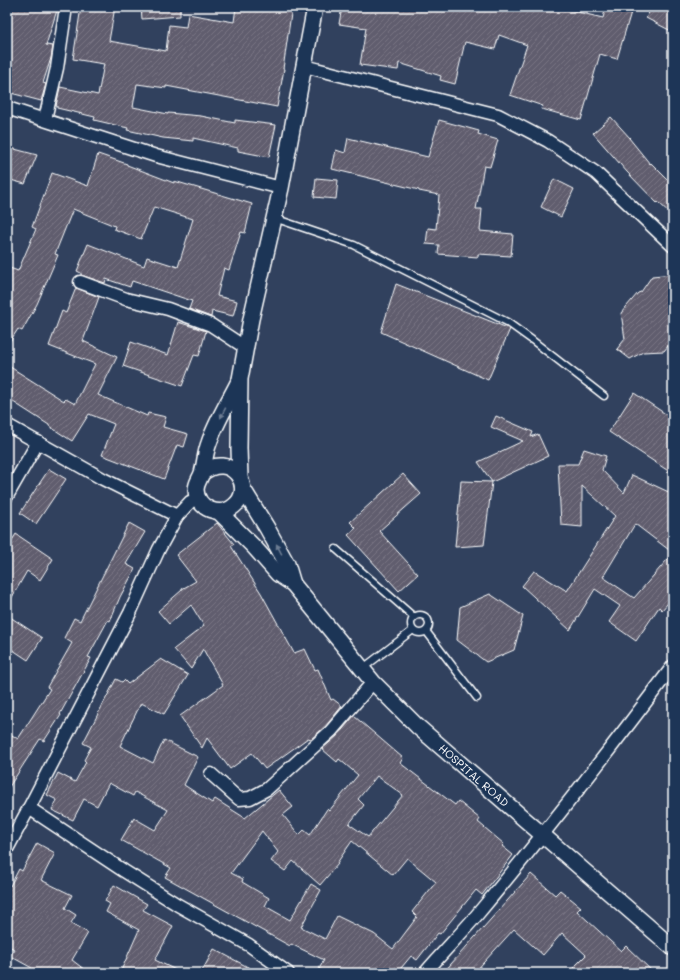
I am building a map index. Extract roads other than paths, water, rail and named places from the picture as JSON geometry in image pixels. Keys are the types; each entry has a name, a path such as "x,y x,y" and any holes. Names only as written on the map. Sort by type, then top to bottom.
{"street":[{"path":"45,119 56,68 66,7"},
{"path":"240,379 208,444 202,473 198,480 196,489 198,498 203,505 210,510 219,512 236,506 241,498 239,448 240,379 251,319 281,188 316,7"},
{"path":"304,66 498,115 548,141 596,173 673,246"},
{"path":"7,108 156,156 281,188"},
{"path":"80,282 126,299 168,309 211,325 246,348"},
{"path":"7,425 103,479 177,516"},
{"path":"7,496 38,442"},
{"path":"202,473 209,468 218,465 227,466 234,471 287,564 293,584"},
{"path":"7,849 30,808 130,613 159,549 177,516 190,502 198,498"},
{"path":"219,512 255,548 278,574 293,584"},
{"name":"HOSPITAL ROAD","path":"293,584 362,669 417,726 542,835 592,876 673,948"},
{"path":"425,973 474,918 585,782 673,666"},
{"path":"211,774 239,799 250,798 267,790 331,732 374,682"},
{"path":"30,808 158,892 249,945 288,973"}],"lane":[{"path":"274,218 354,245 507,322 604,396"},
{"path":"336,549 414,617"},
{"path":"419,615 427,618 429,627 426,631 417,633 413,630 411,626 414,617 419,615"},
{"path":"362,669 413,630"},
{"path":"426,631 477,698"}]}
